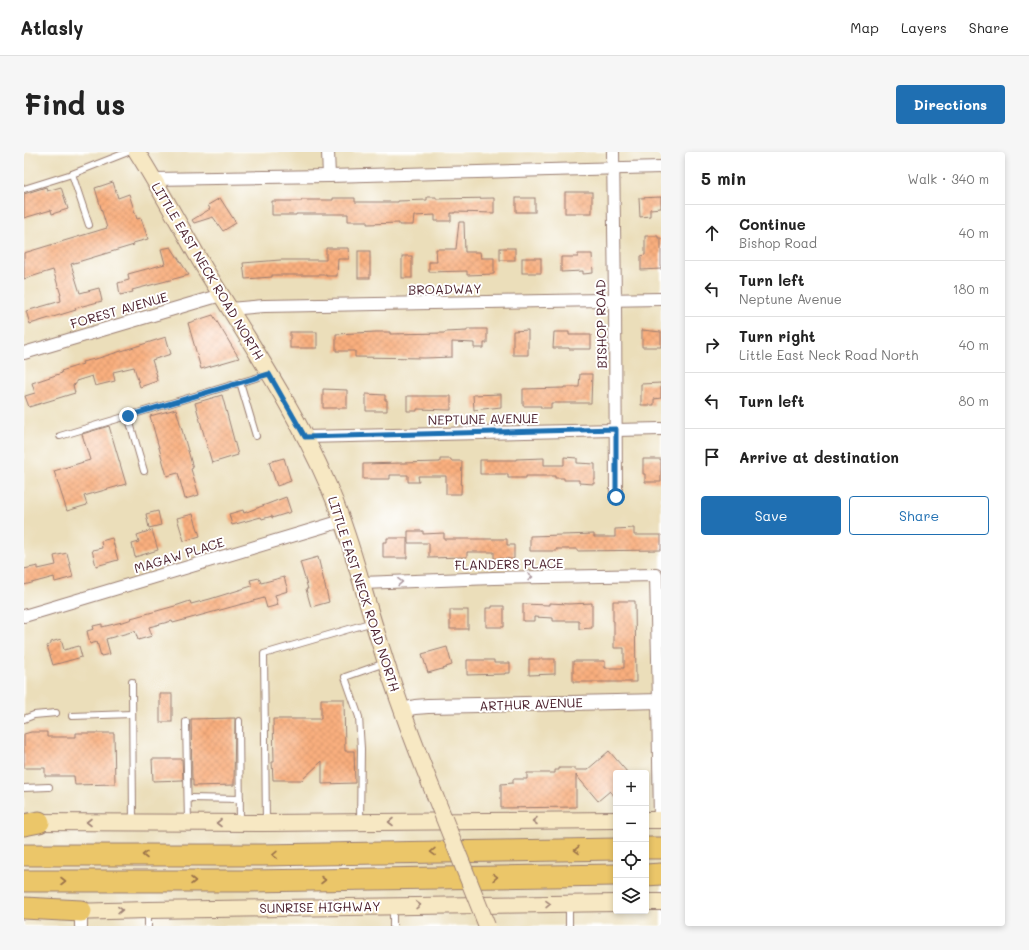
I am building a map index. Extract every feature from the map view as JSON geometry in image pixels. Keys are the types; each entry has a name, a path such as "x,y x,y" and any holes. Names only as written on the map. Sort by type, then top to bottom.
{"highway":[{"path":"649,848 661,848"},
{"path":"24,855 262,855 613,849"},
{"path":"649,875 661,874"},
{"name":"SUNRISE HIGHWAY","path":"24,881 252,881 613,875"},
{"path":"24,908 81,919"}],"main road":[{"name":"LITTLE EAST NECK ROAD NORTH","path":"137,152 269,374 305,437 328,484 351,545 373,622 402,710 487,926"},
{"path":"29,823 266,823 613,820"},
{"path":"649,820 661,820"},
{"path":"649,902 661,902"},
{"name":"SUNRISE HIGHWAY","path":"24,915 46,915 81,919 148,910 613,903"}],"street":[{"path":"328,152 328,176"},
{"name":"BISHOP ROAD","path":"612,152 615,300 616,497"},
{"path":"154,179 661,168"},
{"name":"FOREST AVENUE","path":"24,353 221,295"},
{"name":"BROADWAY","path":"230,309 264,306 661,299"},
{"name":"NEPTUNE AVENUE","path":"305,437 661,429"},
{"name":"MAGAW PLACE","path":"24,616 342,521"},
{"name":"FLANDERS PLACE","path":"362,583 486,578 656,575 660,701"},
{"path":"660,701 661,820"},
{"name":"ARTHUR AVENUE","path":"402,710 428,706 660,701"}],"lane":[{"path":"24,189 72,174 128,152"},
{"path":"72,174 89,225"},
{"path":"60,436 269,374"},
{"path":"240,382 256,436"},
{"path":"128,416 144,471"},
{"path":"266,823 264,654 373,622"},
{"path":"360,822 361,749 359,717 344,677 386,663"},
{"path":"132,682 133,822"},
{"path":"24,720 34,715 56,714"},
{"path":"72,716 132,714"},
{"path":"186,722 188,822"},
{"path":"239,722 240,823"},
{"path":"24,788 49,787"},
{"path":"188,798 240,799"},
{"path":"569,904 569,926"},
{"path":"393,906 394,926"},
{"path":"148,910 148,926"}],"building":[{"path":"113,182 118,198 129,194 137,219 141,218 148,239 133,243 134,245 71,264 80,293 99,288 102,301 75,308 76,310 30,324 26,311 61,301 61,295 53,270 24,279 24,253 107,228 95,188"},
{"path":"46,187 47,191 61,187 68,209 52,214 51,210 24,218 24,194"},
{"path":"565,192 592,192 592,213 565,213"},
{"path":"427,197 436,197 436,199 494,198 494,213 455,212 451,213 451,221 435,221 435,215 414,216 413,225 399,225 399,223 367,224 367,221 348,221 348,214 272,215 272,201 333,200 333,198 355,198 355,202 398,202 427,200"},
{"path":"661,197 661,208 650,209 650,216 640,217 639,198"},
{"path":"220,198 236,223 223,231 213,217 194,223 192,220 210,209 208,205"},
{"path":"516,198 535,198 535,212 516,212"},
{"path":"459,222 464,222 465,252 480,252 481,258 494,258 494,274 467,275 467,271 429,272 429,262 437,262 436,249 456,249"},
{"path":"645,236 658,236 658,238 661,238 661,269 641,270 641,256 645,255"},
{"path":"171,247 189,275 132,290 133,292 120,295 118,283 129,280 128,274 165,264 161,249"},
{"path":"326,248 348,248 349,259 338,259 337,276 272,275 272,277 245,279 243,263 280,260 326,260"},
{"path":"500,248 515,248 515,260 500,260"},
{"path":"358,251 370,251 370,278 358,278"},
{"path":"578,254 592,254 593,273 583,274 583,271 561,272 561,257 578,257"},
{"path":"402,256 412,256 412,278 402,278"},
{"path":"522,258 541,258 541,273 522,273"},
{"path":"213,315 239,358 201,369 188,323"},
{"path":"467,329 487,329 487,343 484,343 484,348 474,348 474,343 452,342 452,357 425,358 355,357 355,351 336,351 336,334 376,332 390,332 390,334 445,333 467,331"},
{"path":"528,330 528,355 513,355 513,331"},
{"path":"642,330 661,332 661,347 642,347"},
{"path":"290,332 317,332 317,348 290,348"},
{"path":"554,332 569,332 569,335 591,335 591,349 553,348"},
{"path":"166,337 171,354 152,360 157,381 140,387 134,367 113,372 115,381 95,386 92,376 76,381 76,384 73,385 75,393 29,407 25,396 35,393 32,383 62,373 61,371 83,364 82,362"},
{"path":"580,374 592,374 591,403 551,403 551,408 541,408 541,406 523,406 523,389 579,387"},
{"path":"661,383 661,398 654,399 654,405 641,405 641,384"},
{"path":"323,389 347,390 347,408 323,408"},
{"path":"366,394 385,395 385,400 387,400 387,411 366,411"},
{"path":"501,394 501,407 474,410 473,395"},
{"path":"222,395 238,455 212,463 195,403"},
{"path":"407,396 451,396 451,410 417,409 417,411 407,411"},
{"path":"176,409 199,495 185,499 178,473 167,476 150,416"},
{"path":"109,426 126,484 84,496 87,505 67,511 54,471 90,460 82,434"},
{"path":"564,457 577,458 577,463 595,464 594,484 579,483 579,480 564,480 564,478 555,478 555,476 526,476 526,478 508,478 508,474 480,474 480,460 544,458 544,465 564,465"},
{"path":"284,458 291,481 277,486 269,462"},
{"path":"440,459 462,461 461,494 446,494 446,476 418,476 419,482 408,482 408,475 390,475 390,479 363,479 363,464 440,462"},
{"path":"643,459 661,459 661,482 645,482 645,474 643,474"},
{"path":"286,497 291,512 272,518 272,516 262,519 261,517 232,525 229,514 243,510 244,513"},
{"path":"158,511 161,525 149,528 146,514"},
{"path":"193,514 200,536 184,541 177,518"},
{"path":"634,528 634,535 661,535 661,550 577,551 577,549 556,549 557,551 530,551 530,536 594,534 594,537 615,537 615,529"},
{"path":"152,530 158,550 135,557 132,544 139,542 137,535"},
{"path":"408,531 423,531 423,534 444,533 444,539 507,539 507,545 514,545 514,559 494,558 494,552 467,552 467,557 429,558 429,543 408,543"},
{"path":"112,538 118,560 96,566 92,550 102,548 101,541"},
{"path":"387,538 407,538 407,558 383,558 383,542 387,542"},
{"path":"67,553 73,577 55,582 54,577 24,585 24,569 38,566 38,569 56,565 54,556"},
{"path":"318,557 329,602 311,607 306,589 308,589 300,562"},
{"path":"284,577 288,591 275,595 278,605 267,608 264,598 173,623 172,621 149,627 152,636 138,640 135,631 106,639 110,654 101,656 97,642 90,644 87,631 94,629 93,626 102,624 102,627 190,601 191,604 210,599 252,586 250,580 259,578 261,583"},
{"path":"613,601 635,601 636,682 573,682 573,661 605,661 605,668 624,668 624,648 614,648"},
{"path":"549,603 592,603 592,628 579,629 579,621 553,621 553,618 534,617 534,621 523,621 523,604 549,605"},
{"path":"492,606 504,606 504,627 486,627 486,608 492,608"},
{"path":"450,610 468,610 468,629 450,629"},
{"path":"61,639 64,650 79,646 82,657 53,665 47,646 51,644 51,642"},
{"path":"447,647 452,665 428,673 422,654"},
{"path":"529,659 555,659 555,674 529,675"},
{"path":"467,660 494,660 494,663 510,663 510,673 467,675"},
{"path":"160,694 172,694 172,722 160,722"},
{"path":"321,699 344,699 345,751 354,751 355,783 322,784 322,761 302,780 273,780 273,719 321,719"},
{"path":"235,718 234,785 193,786 191,719"},
{"path":"31,732 47,732 47,737 76,737 76,733 114,733 115,784 75,785 74,776 45,776 45,768 24,768 24,734"},
{"path":"609,751 625,770 613,770 613,794 610,791 598,801 576,775 576,807 501,808 501,784 513,783 513,779 527,779 527,773 555,773 555,770 559,770 559,768 587,770"},
{"path":"152,759 182,759 183,780 153,781"}],"route":[{"path":"128,416 269,374 305,437 616,429 616,497"}]}
